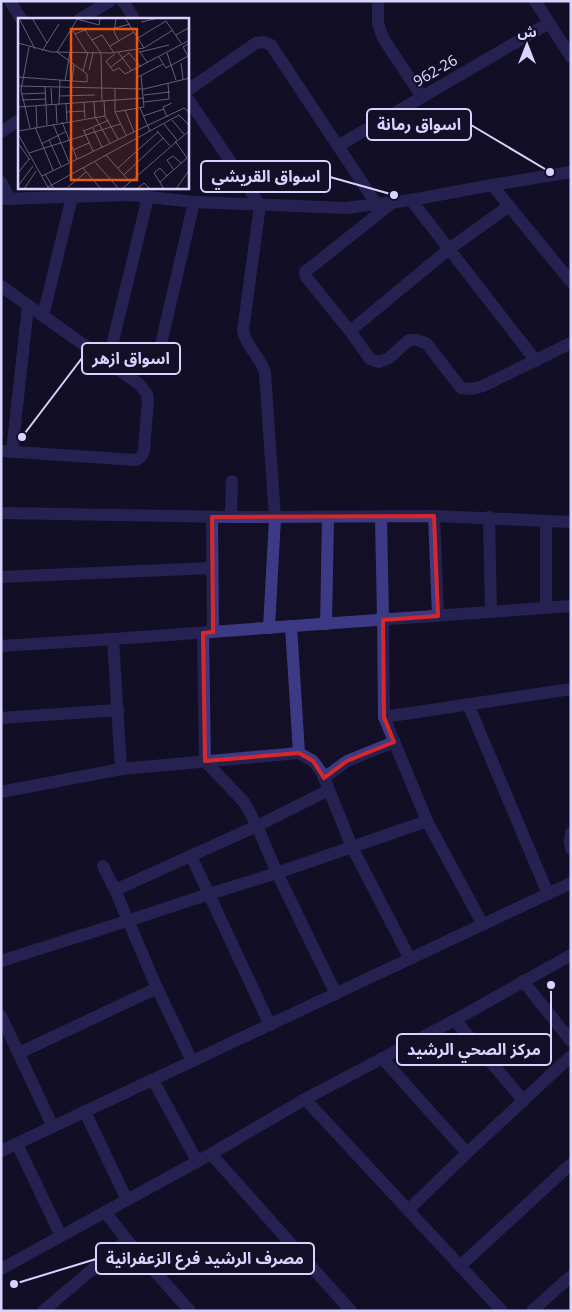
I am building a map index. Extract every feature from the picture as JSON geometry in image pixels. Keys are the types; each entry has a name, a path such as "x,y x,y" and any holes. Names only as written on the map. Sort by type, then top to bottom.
{"street":[{"path":"1,6 4,1"},
{"path":"10,1 21,18"},
{"path":"82,18 110,1"},
{"path":"122,1 133,18"},
{"path":"378,1 378,24 383,38 422,97"},
{"path":"535,1 571,58"},
{"name":"962-26","path":"338,146 549,23"},
{"path":"189,89 256,43 264,42 271,45 376,205"},
{"path":"189,101 260,205 243,331 246,339 262,363 265,373 275,518 269,628"},
{"path":"1,132 18,121"},
{"path":"1,182 6,199 72,197 128,191 148,197 194,202 346,208 411,200 571,172"},
{"path":"492,185 571,282"},
{"path":"43,316 72,197"},
{"path":"108,362 148,197"},
{"path":"411,200 536,361"},
{"path":"158,358 194,202"},
{"path":"392,203 305,272 306,277 370,359 379,362 389,358 410,340 418,340 427,344 461,388 471,389 483,386 571,343"},
{"path":"350,331 449,249 509,206"},
{"path":"1,286 139,384 147,394 148,407 144,450 140,458 131,460 6,451 28,306"},
{"path":"231,518 232,481"},
{"path":"1,513 231,518 434,516 571,522"},
{"path":"434,516 438,616"},
{"path":"212,517 206,761 244,802 336,994"},
{"path":"326,624 328,517"},
{"path":"381,517 384,717 427,821 483,925"},
{"path":"489,518 491,612"},
{"path":"546,521 546,608"},
{"path":"1,577 212,568"},
{"path":"1,646 571,606"},
{"path":"291,626 299,753"},
{"path":"113,639 121,769"},
{"path":"384,717 571,689"},
{"path":"468,704 548,894"},
{"path":"1,718 118,710"},
{"path":"114,890 257,826 326,784 347,761 394,742"},
{"path":"1,792 121,769 299,753 313,761 322,773 352,847 410,959"},
{"path":"1,961 277,873 427,821"},
{"path":"571,832 571,849"},
{"path":"191,856 270,1025"},
{"path":"103,866 157,988 192,1061"},
{"path":"1,1151 571,883"},
{"path":"1,1269 212,1154 306,1098 455,1020 571,955"},
{"path":"523,981 571,1041"},
{"path":"19,1053 157,988"},
{"path":"1,1016 53,1126"},
{"path":"455,1020 524,1101"},
{"path":"408,1210 571,1056"},
{"path":"382,1058 467,1153"},
{"path":"154,1080 197,1161"},
{"path":"306,1098 502,1311"},
{"path":"85,1112 127,1200"},
{"path":"17,1144 61,1236"},
{"path":"212,1154 351,1311"},
{"path":"460,1266 571,1164"},
{"path":"105,1212 127,1240 190,1311"},
{"path":"43,1311 127,1240"},
{"path":"532,1311 571,1276"}],"highlighted area":[{"path":"434,516 438,616 383,620 384,717 394,742 347,761 324,778 313,761 299,753 205,761 203,633 213,632 212,517"}],"place":[{"name":"اسواق رمانة","path":"550,172"},
{"name":"اسواق القريشي","path":"394,195"},
{"name":"اسواق ازهر","path":"22,437"},
{"name":"مركز الصحي الرشيد","path":"551,985"},
{"name":"مصرف الرشيد فرع الزعفرانية","path":"14,1284"}]}
